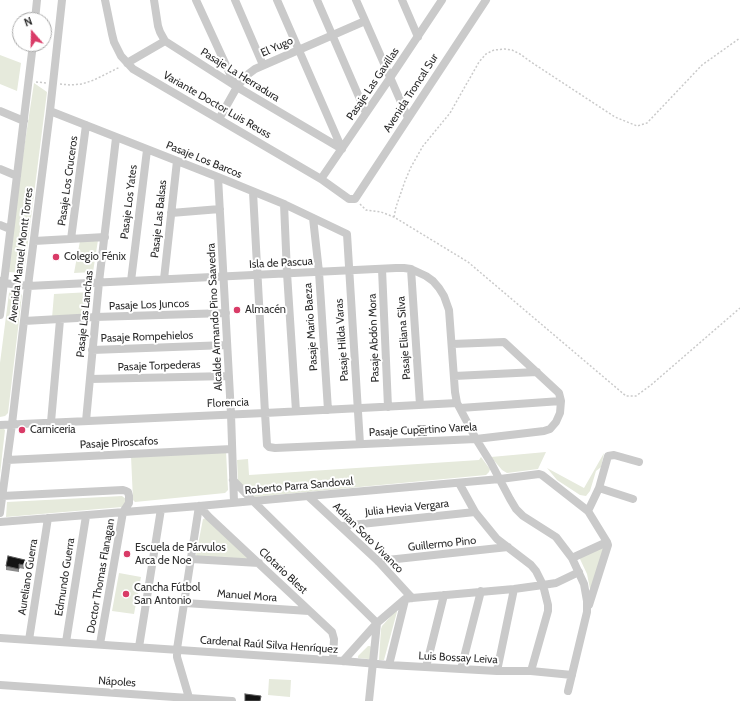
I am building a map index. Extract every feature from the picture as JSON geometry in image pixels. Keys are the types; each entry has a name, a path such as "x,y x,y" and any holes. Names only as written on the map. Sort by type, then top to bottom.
{"street":[{"path":"36,12 38,0"},
{"name":"Avenida Manuel Montt Torres","path":"0,513 54,84 62,0"},
{"name":"Variante Doctor Luis Reuss","path":"105,0 114,42 119,52 133,69 320,179 349,198 355,199"},
{"path":"127,63 166,41 160,32 154,0"},
{"path":"196,0 237,87"},
{"path":"235,0 263,65"},
{"path":"277,0 342,149"},
{"path":"317,0 366,113"},
{"path":"356,0 408,118"},
{"path":"402,0 418,37"},
{"name":"Pasaje Las Gavillas","path":"320,179 418,37 441,0"},
{"name":"Avenida Troncal Sur","path":"355,199 483,2"},
{"name":"El Yugo","path":"219,119 237,87 255,69 365,21"},
{"name":"Pasaje La Herradura","path":"166,41 237,87 342,149"},
{"name":"Avenida Manuel Montt Torres","path":"0,316 2,282 17,176 32,52"},
{"path":"0,111 24,121"},
{"name":"Pasaje Los Barcos","path":"50,111 284,204 347,234"},
{"name":"Pasaje Los Cruceros","path":"71,239 86,126"},
{"name":"Pasaje Las Lanchas","path":"86,421 99,282 116,138"},
{"name":"Pasaje Los Yates","path":"131,281 147,150"},
{"name":"Pasaje Las Balsas","path":"164,279 177,161"},
{"path":"0,170 17,176"},
{"name":"Alcalde Armando Pino Saavedra","path":"218,177 231,414 234,502"},
{"path":"253,192 265,413"},
{"path":"284,204 296,411"},
{"path":"171,213 220,209"},
{"name":"Pasaje Mario Baeza","path":"313,218 319,272 328,410"},
{"path":"0,225 10,229"},
{"name":"Pasaje Hilda Varas","path":"347,234 360,444"},
{"path":"34,241 105,237"},
{"name":"Pasaje Abdón Mora","path":"382,269 388,407"},
{"name":"Isla de Pascua","path":"2,282 28,286 349,270 411,269 426,276 439,288 444,296 449,310 458,406"},
{"name":"Pasaje Eliana Silva","path":"411,269 420,405"},
{"name":"Pasaje Los Juncos","path":"24,321 226,313"},
{"path":"51,422 60,320"},
{"path":"452,344 504,342 559,393 561,401"},
{"name":"Pasaje Rompehielos","path":"92,350 227,346"},
{"path":"454,376 536,372"},
{"name":"Pasaje Torpederas","path":"90,379 229,376"},
{"name":"Florencia","path":"0,424 420,405 458,406 561,401"},
{"name":"Pasaje Cupertino Varela","path":"265,413 267,445 274,448 476,439 544,431 550,429 556,422 560,413 561,401"},
{"path":"458,406 516,509 523,516 556,537 572,558 584,584 587,612"},
{"name":"Pasaje Piroscafos","path":"7,460 232,449"},
{"path":"588,511 599,488 608,456 614,455 639,462"},
{"name":"Roberto Parra Sandoval","path":"0,522 86,516 459,483 536,474 542,475 588,511 607,542"},
{"path":"233,480 377,623 369,701"},
{"path":"459,483 475,512 496,539 531,565 536,571 543,586 548,611 531,671"},
{"path":"599,488 633,498"},
{"name":"Doctor Thomas Flanagan","path":"2,496 123,490 128,492 128,506 123,512 100,644"},
{"name":"Adrian Soto Vivanco","path":"308,496 378,561 408,599"},
{"path":"190,700 177,657 177,649 199,506"},
{"name":"Clotario Blest","path":"199,506 208,517 259,563 333,634 333,660"},
{"path":"139,647 161,509"},
{"name":"Julia Hevia Vergara","path":"342,526 475,512"},
{"name":"Edmundo Guerra","path":"66,642 86,516"},
{"name":"Aureliano Guerra","path":"29,640 48,518"},
{"path":"568,691 587,612 608,545 607,542 572,558"},
{"name":"Guillermo Pino","path":"378,561 508,547"},
{"path":"191,559 259,563"},
{"path":"389,665 408,599 543,586 556,583 579,572"},
{"path":"497,671 514,589"},
{"path":"462,669 481,591"},
{"path":"426,667 444,595"},
{"name":"Cardenal Raúl Silva Henríquez","path":"0,638 343,660 377,623 408,599"},
{"name":"Manuel Mora","path":"185,603 309,611"},
{"name":"Luis Bossay Leiva","path":"343,660 389,665 497,671 531,671 572,675"},
{"name":"Nápoles","path":"0,685 190,700 232,701"}],"path":[{"path":"394,217 405,180 411,167 423,146 450,113 475,68 486,54 494,50 505,48 512,50 615,117 637,126 647,123 702,65 740,38"},
{"path":"28,81 70,85 82,84 94,80 127,63"},
{"path":"355,199 366,210 381,212 394,217 468,262 626,396 636,396 651,385 740,308"}],"shaded area":[{"path":"0,55 21,63 17,91 0,84"},
{"path":"34,83 47,92 24,273 9,272 19,181"},
{"path":"98,240 93,272 74,273 80,241"},
{"path":"15,290 20,292 22,295 8,413 5,416 0,417 0,363 9,293"},
{"path":"91,292 89,315 52,318 54,294"},
{"path":"0,427 5,430 0,474"},
{"path":"226,451 228,490 225,493 135,502 133,500 131,456"},
{"path":"546,452 538,469 507,473 502,470 491,457"},
{"path":"604,453 601,467 596,471 590,491 586,496 580,495 557,480 547,468 584,488"},
{"path":"481,457 490,469 486,475 254,497 238,483 237,460 248,459 249,475 479,460"},
{"path":"122,496 126,499 126,502 122,507 6,517 7,502"},
{"path":"206,518 250,559 198,557 196,555 203,519"},
{"path":"604,544 606,548 591,594 587,574 580,557"},
{"name":"Cancha Fútbol San Antonio","path":"119,573 141,577 134,614 112,611"},
{"path":"398,608 384,660 379,660 382,626"},
{"path":"368,646 371,647 370,659 358,658 358,656"},
{"path":"269,679 291,680 290,697 268,695"}],"building":[{"path":"418,426 426,426 427,432 418,432"},
{"path":"8,556 25,560 24,565 19,564 19,569 6,566"},
{"path":"245,694 261,696 260,701 245,701"}],"place":[{"name":"Colegio Fénix","path":"56,257"},
{"name":"Almacén","path":"237,310"},
{"name":"Carniceria","path":"22,430"},
{"name":"Escuela de Párvulos Arca de Noe","path":"127,554"},
{"name":"Cancha Fútbol San Antonio","path":"126,594"}]}
